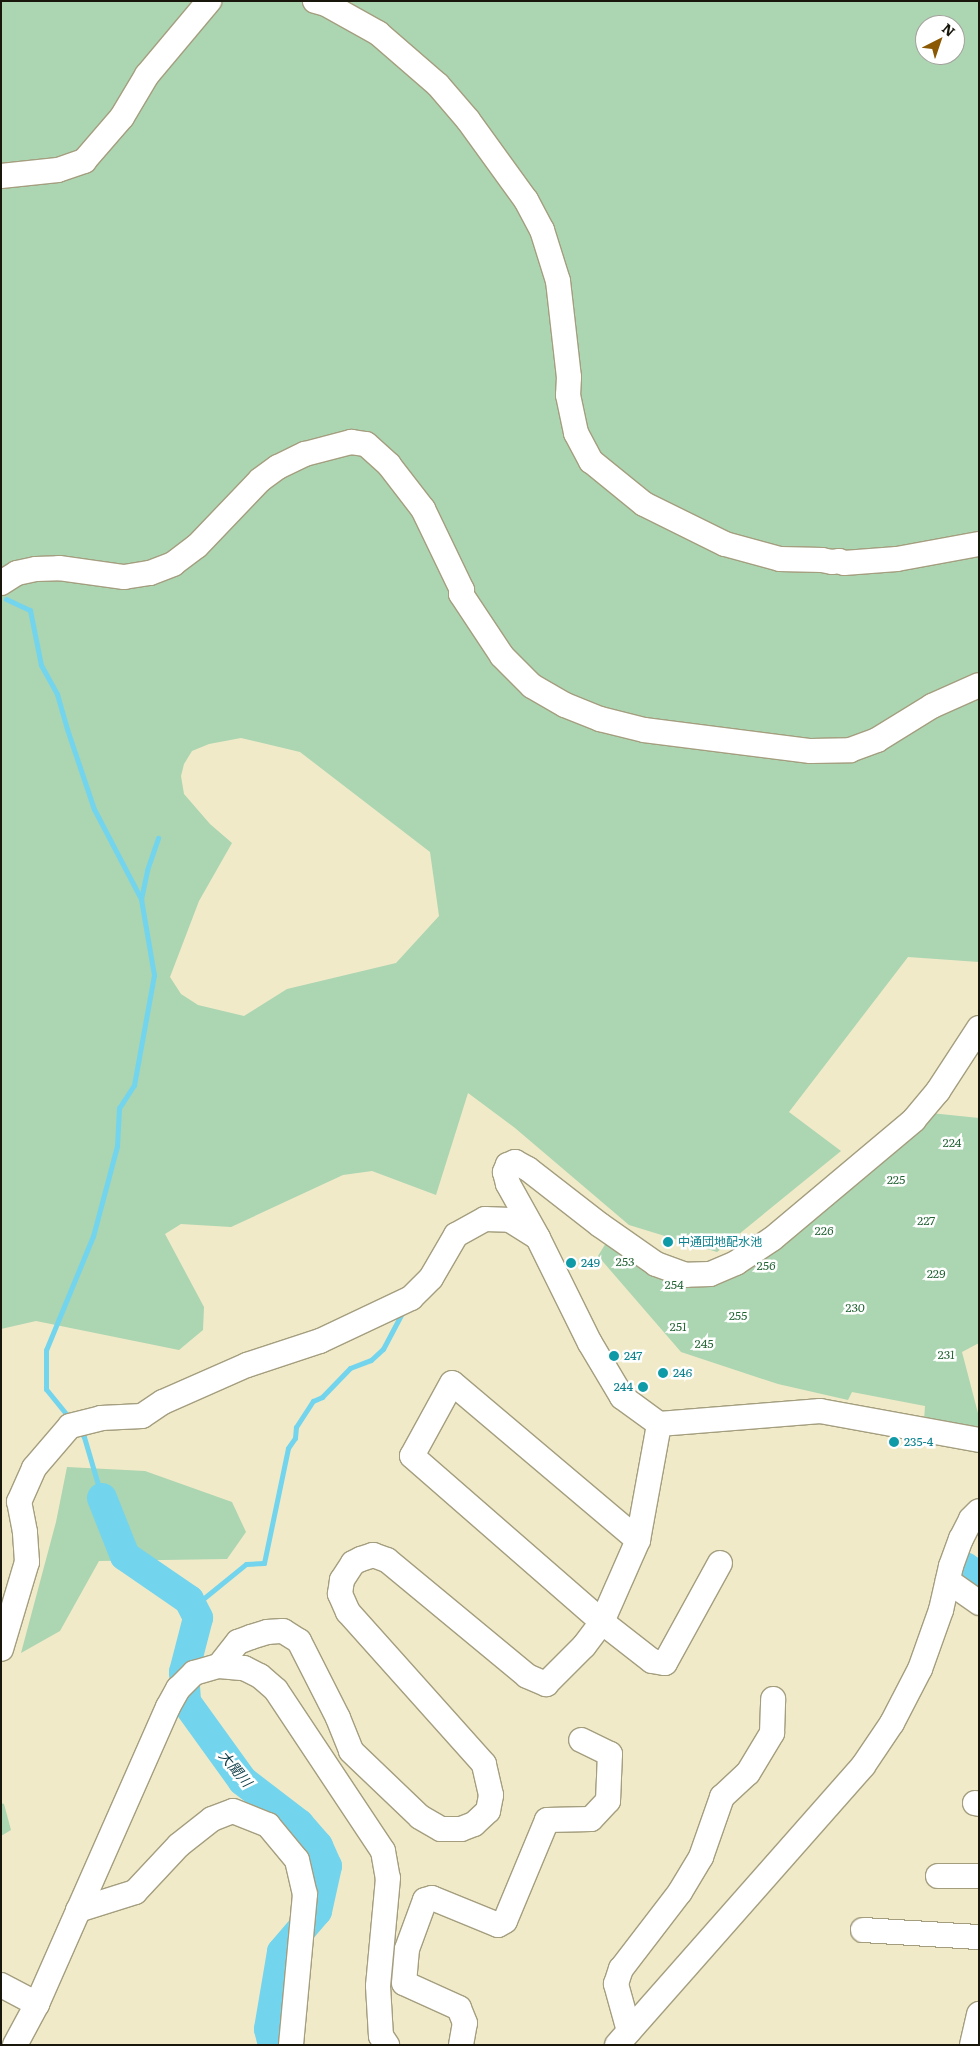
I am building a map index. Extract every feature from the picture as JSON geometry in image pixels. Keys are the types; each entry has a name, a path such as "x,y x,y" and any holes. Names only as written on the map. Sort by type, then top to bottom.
{"street":[{"path":"1,176 58,170 84,161 122,117 152,68 209,1"},
{"path":"315,1 326,4 378,33 438,85 468,120 526,200 542,230 558,280 569,377 568,395 576,433 591,461 644,504 725,544 780,559 832,562 839,560 844,562 897,559 979,544"},
{"path":"1,583 17,573 36,569 59,568 124,577 150,573 173,564 197,546 260,480 278,467 305,454 351,442 366,444 389,465 423,509 462,590 461,594 502,656 532,686 565,704 600,719 654,731 811,751 850,750 877,740 932,706 979,685"},
{"path":"979,1028 938,1091 914,1120 772,1239 736,1263 710,1274 686,1275 656,1264 600,1225 528,1169 515,1162 508,1164 505,1172 508,1184 538,1238 590,1343 622,1397 659,1424 820,1411 892,1423 937,1437 979,1440"},
{"path":"1,1649 28,1562 19,1502 34,1468 70,1426 101,1418 142,1416 163,1402 247,1365 320,1341 410,1298 431,1278 456,1235 485,1219 510,1220 538,1238"},
{"path":"638,1540 452,1383 412,1456 602,1622 652,1661 665,1663 720,1563"},
{"path":"15,2045 37,2004 153,1737 186,1681 219,1666 238,1642 268,1632 283,1631 299,1641 338,1718 351,1751 420,1817 441,1829 461,1829 474,1824 488,1811 492,1795 484,1764 348,1612 340,1594 342,1580 353,1563 373,1555 387,1560 527,1676 546,1684 584,1646 602,1622 638,1540 659,1424"},
{"path":"623,2038 863,1766 892,1722 920,1669 941,1610 961,1539 972,1519 979,1511"},
{"path":"948,1580 979,1603"},
{"path":"219,1666 244,1668 260,1676 276,1690 383,1851 388,1878 378,1986 382,2036 387,2045"},
{"path":"623,2038 616,1984 621,1969 680,1892 701,1857 722,1797 748,1773 772,1733 773,1699"},
{"path":"461,2045 465,2023 459,2008 404,1983 407,1949 425,1900 432,1898 498,1925 505,1921 547,1820 591,1819 608,1801 610,1754 581,1740"},
{"path":"78,1910 135,1892 179,1845 212,1819 233,1811 268,1825 297,1860 305,1894 291,2045"},
{"path":"938,1876 979,1876"},
{"path":"863,1930 979,1937"},
{"path":"1,1985 37,2004"},
{"path":"972,2045 979,2014"}],"green space":[{"path":"1,1 979,1 979,962 908,957 789,1112 841,1151 717,1252 629,1225 515,1128 468,1093 436,1195 372,1171 343,1175 231,1227 181,1224 165,1234 204,1307 203,1330 179,1350 36,1321 1,1329","holes":["241,738 300,752 430,852 439,916 396,963 287,989 244,1016 198,1005 181,994 170,977 199,901 232,843 210,824 184,794 181,776 184,764 192,751 209,744"]},
{"path":"921,1112 979,1118 979,1343 962,1352 979,1417 979,1433 924,1421 925,1406 852,1392 848,1400 778,1384 681,1352 598,1256 612,1233 710,1274"},
{"path":"67,1467 145,1471 232,1502 246,1532 227,1559 99,1561 60,1631 21,1653 56,1522"},
{"path":"1,1803 4,1804 11,1830 1,1836"}],"waterway":[{"path":"6,599 30,610 41,665 57,694 94,809 141,899 154,975 134,1085 119,1108 117,1146 93,1236 46,1350 46,1389 70,1419"},
{"path":"141,899 147,870 158,838"},
{"path":"193,1607 246,1564 264,1563 288,1448 295,1438 296,1427 313,1401 322,1397 350,1368 371,1360 383,1349 403,1311"},
{"path":"80,1431 84,1437 102,1498"},
{"name":"大聞川","path":"102,1498 125,1556 189,1600 198,1618 184,1672 186,1702 243,1781 299,1824 318,1846 327,1866 317,1911 282,1952 269,2029 273,2045"},
{"path":"965,1567 979,1577"}],"place":[{"name":"中通団地配水池","path":"668,1242"},
{"name":"249","path":"571,1263"},
{"name":"247","path":"614,1356"},
{"name":"246","path":"663,1373"},
{"name":"244","path":"643,1387"},
{"name":"235-4","path":"894,1442"}],"park label":[{"name":"224","path":"952,1143"},
{"name":"225","path":"896,1180"},
{"name":"227","path":"926,1221"},
{"name":"226","path":"824,1231"},
{"name":"253","path":"625,1262"},
{"name":"256","path":"766,1266"},
{"name":"229","path":"936,1274"},
{"name":"254","path":"674,1285"},
{"name":"230","path":"855,1308"},
{"name":"255","path":"738,1316"},
{"name":"251","path":"678,1327"},
{"name":"245","path":"704,1344"},
{"name":"231","path":"946,1355"}]}
